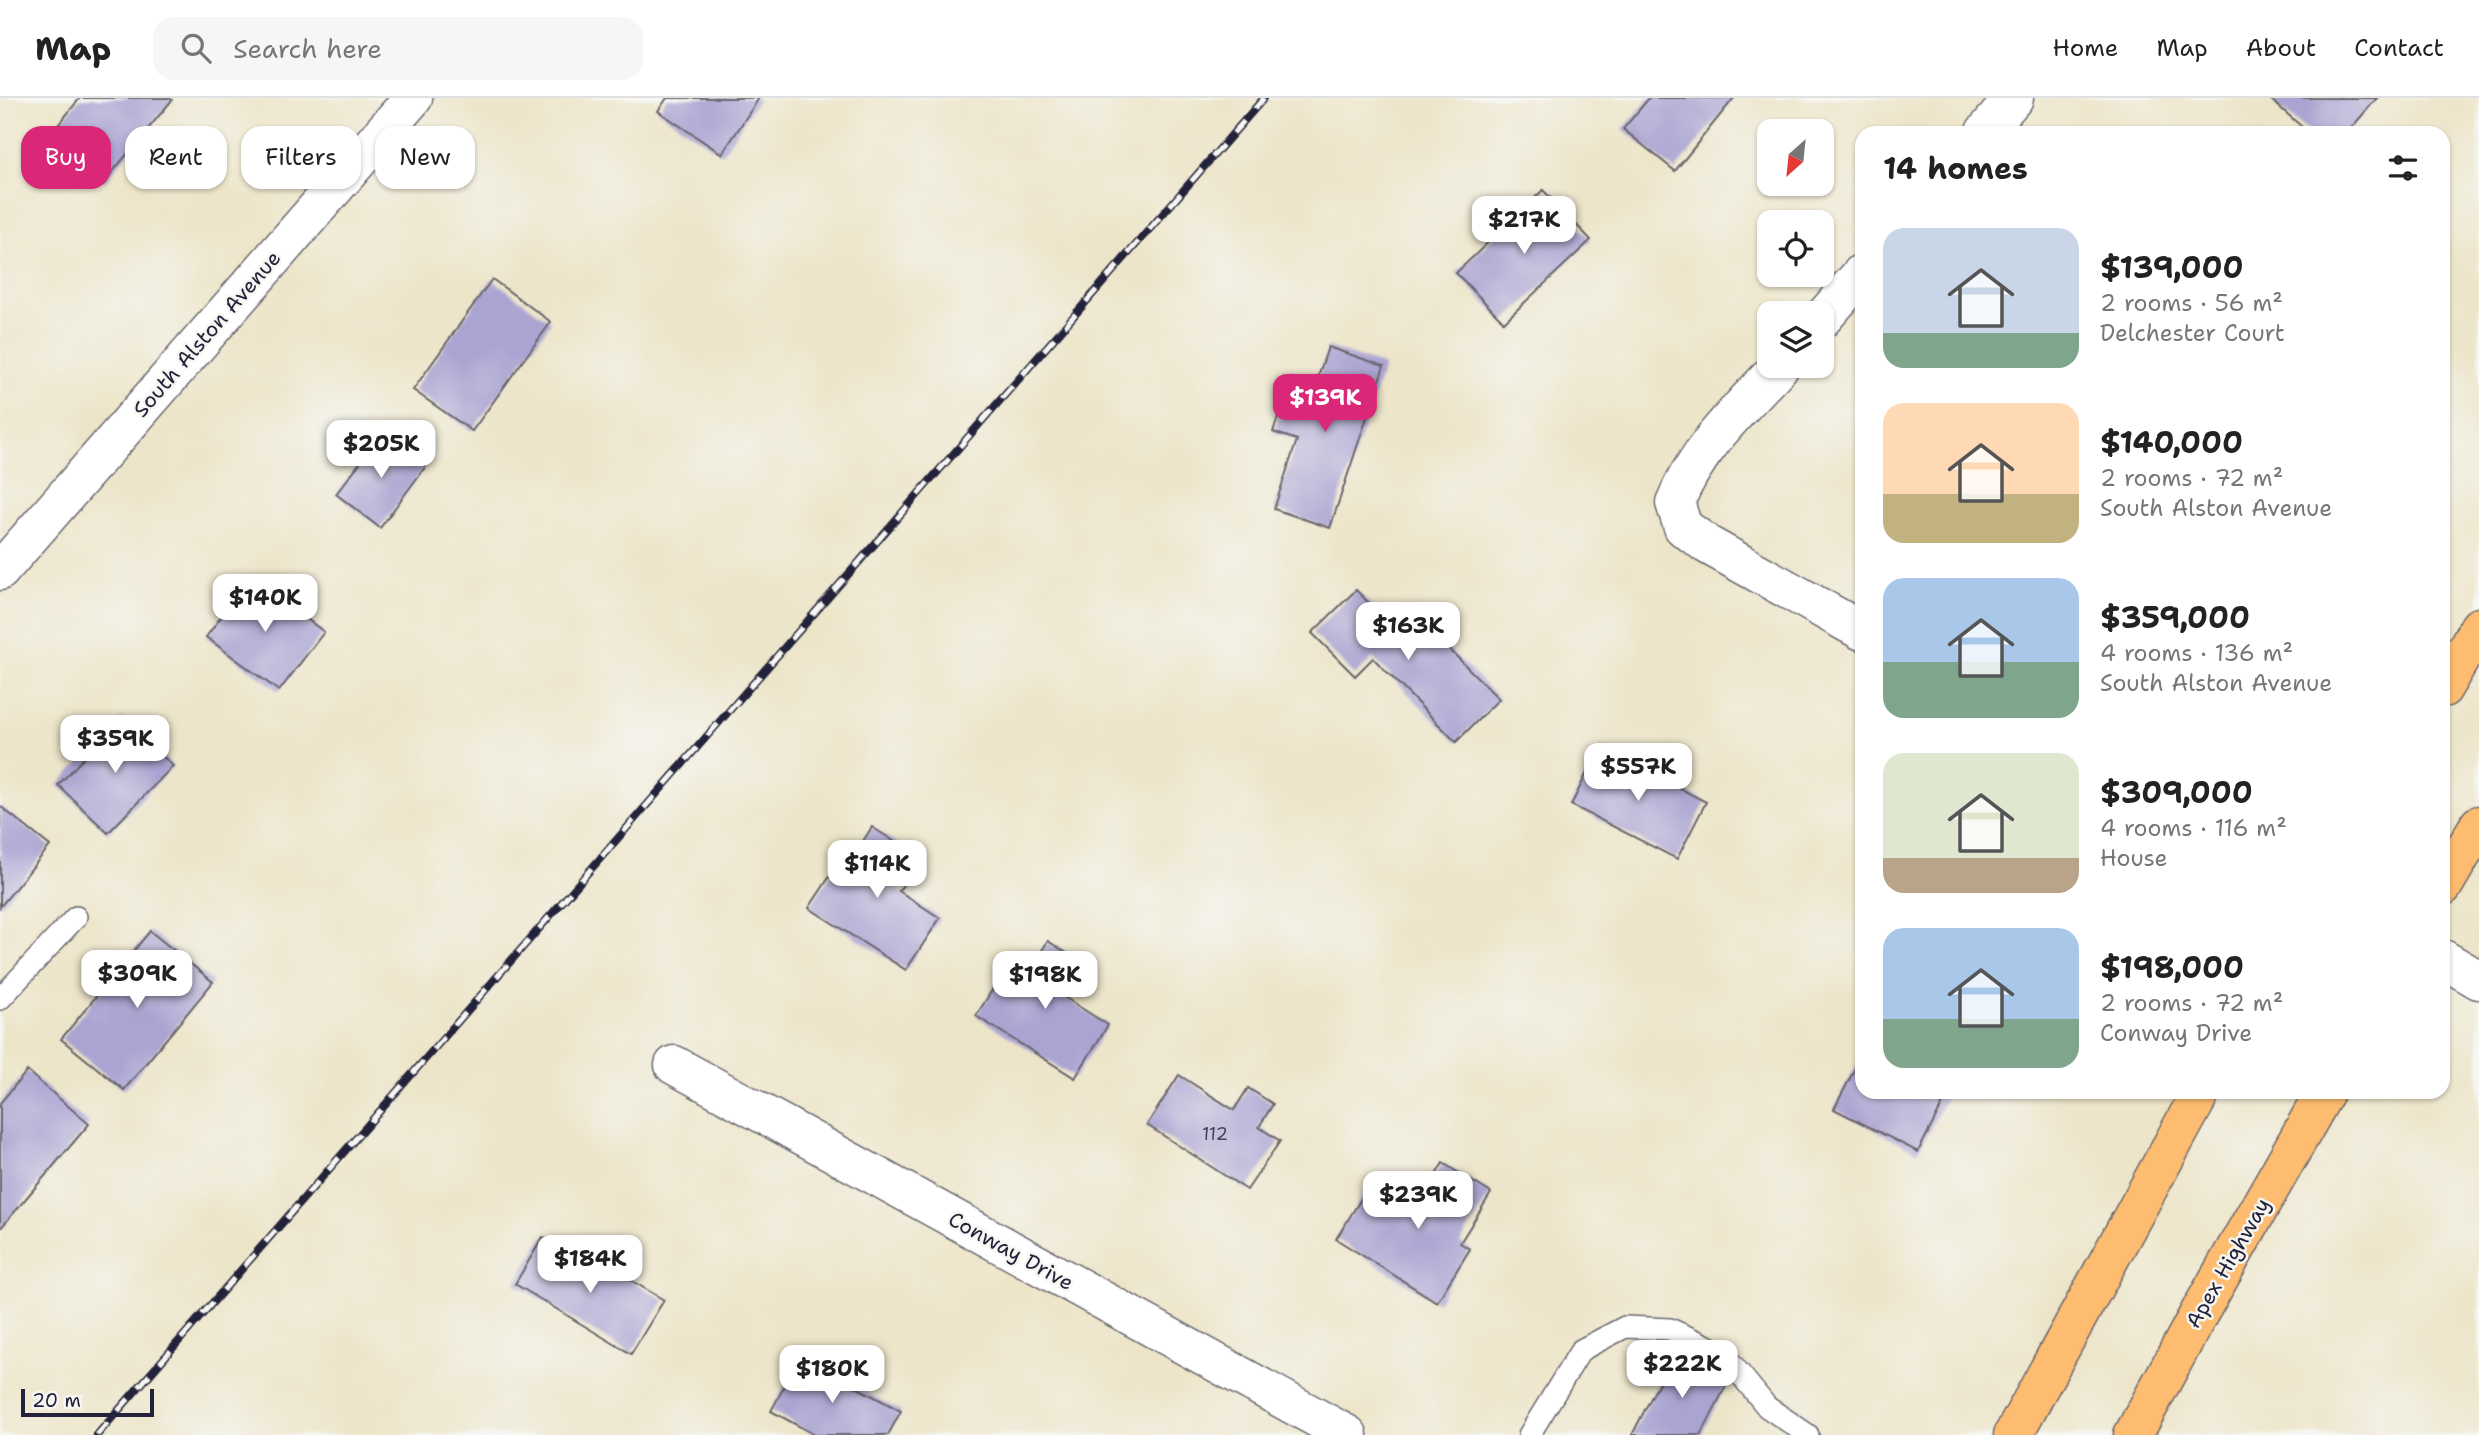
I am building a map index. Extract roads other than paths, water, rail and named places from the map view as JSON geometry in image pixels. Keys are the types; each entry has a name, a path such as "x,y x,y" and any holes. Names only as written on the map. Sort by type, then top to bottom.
{"main road":[{"path":"2450,676 2479,627"},
{"path":"2450,874 2479,825"},
{"path":"2013,1435 2197,1099"},
{"name":"Apex Highway","path":"2133,1435 2203,1305 2321,1099"}],"street":[{"name":"South Alston Avenue","path":"0,571 413,98"},
{"path":"1990,126 2014,98"},
{"path":"1834,305 1855,281"},
{"path":"1769,378 1705,449 1682,484 1675,503 1683,527 1708,545 1855,627"},
{"path":"2450,963 2479,980"},
{"name":"Conway Drive","path":"674,1065 1348,1435"}],"lane":[{"path":"0,999 76,917"},
{"path":"1529,1435 1581,1350 1625,1327 1670,1329 1723,1353 1767,1407 1808,1435"}],"railway":[{"path":"97,1435 1264,98"}]}
